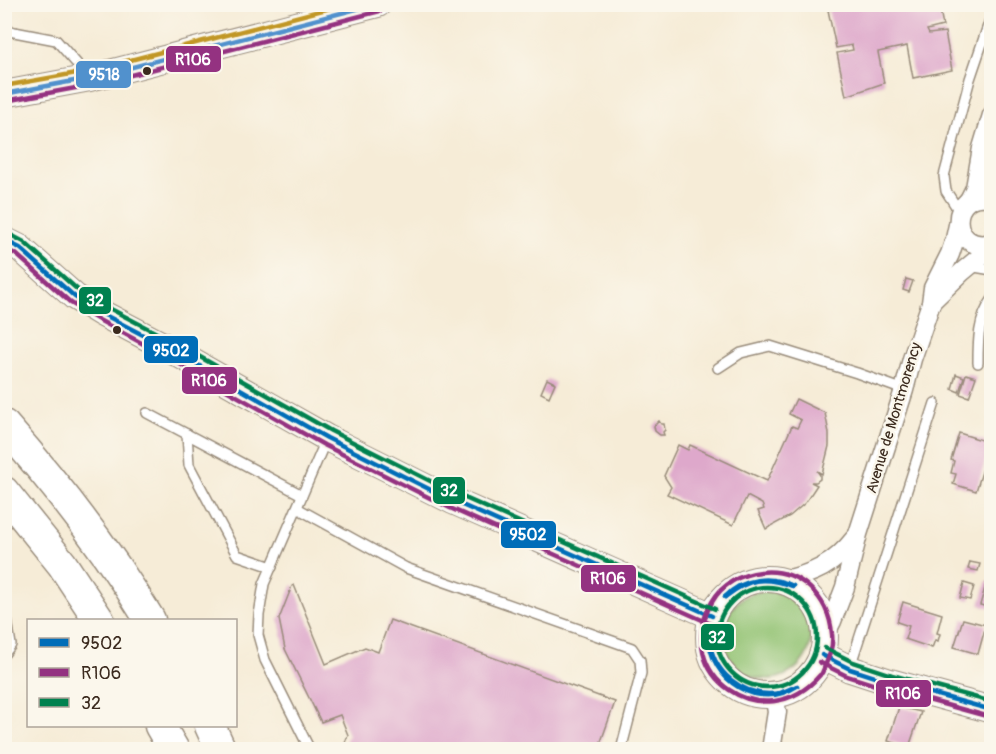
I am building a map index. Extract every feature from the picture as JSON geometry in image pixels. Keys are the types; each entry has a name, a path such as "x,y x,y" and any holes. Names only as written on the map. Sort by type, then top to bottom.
{"main road":[{"path":"4,425 90,530 149,619"},
{"path":"4,492 62,564 98,619"},
{"path":"161,727 174,750"},
{"path":"210,727 221,750"}],"street":[{"path":"4,94 90,78 378,4"},
{"name":"Avenue de Montmorency","path":"823,645 845,587 858,534 931,303 933,288 952,246 962,212 975,188 982,148 992,115"},
{"path":"987,134 992,152"},
{"path":"992,198 976,197 962,212 963,236 977,244 992,245"},
{"path":"4,240 20,248 75,297 101,313 327,438 453,501 712,616"},
{"name":"Avenue de Montmorency","path":"931,303 992,245"},
{"name":"Avenue de Montmorency","path":"781,581 802,576 826,566 838,557 858,534"},
{"path":"757,579 781,581 796,586 811,599 821,616 823,645 815,670 804,681 790,690 774,694 754,693 736,686 721,673 711,655 708,636 712,616 722,599 738,586 757,579"},
{"path":"823,645 850,669 992,710"},
{"path":"771,750 777,712 774,694"}],"lane":[{"path":"962,212 946,192 944,176 970,79 992,14"},
{"path":"4,30 56,40 90,78"},
{"path":"969,266 992,270"},
{"path":"978,363 981,321 992,300"},
{"path":"718,368 741,353 770,346 904,390"},
{"path":"850,669 935,403"},
{"path":"147,413 302,495"},
{"path":"187,434 189,465 237,555 272,567"},
{"path":"310,750 265,660 258,635 259,615 264,584 327,438"},
{"path":"297,508 406,568 632,648 640,660 641,673 621,750"},
{"path":"4,618 7,620 11,645 4,654"}],"green space":[{"path":"758,591 776,591 792,598 804,610 811,626 811,644 804,660 792,672 776,679 758,679 742,672 730,660 723,644 723,626 730,610 742,598"}],"building":[{"path":"843,4 939,4 943,26 927,30 929,34 945,32 952,70 913,78 907,46 878,52 884,83 846,96 837,53 853,50 852,45 836,48 828,10 844,7"},
{"path":"906,279 913,281 909,292 903,290"},
{"path":"956,374 964,377 959,392 952,389"},
{"path":"966,374 976,377 969,397 960,394"},
{"path":"547,379 555,383 549,397 541,393"},
{"path":"796,399 825,413 829,446 822,474 817,471 820,479 811,482 817,485 805,503 790,516 766,529 758,511 764,509 762,504 747,496 733,525 667,494 671,487 664,476 678,445 688,450 690,445 767,481 792,426 797,428 801,420 789,414"},
{"path":"659,421 664,424 664,435 655,431 654,426"},
{"path":"959,433 991,443 976,491 953,484 956,474 951,473 954,461 951,460"},
{"path":"970,562 980,564 978,571 968,569"},
{"path":"987,581 992,583 992,608 980,605"},
{"path":"964,583 974,586 970,600 960,598"},
{"path":"294,585 326,664 365,647 378,652 390,620 615,702 598,750 342,750 348,735 340,715 321,722 285,649 279,619"},
{"path":"903,602 942,614 937,633 940,634 938,641 935,640 932,648 905,639 909,626 897,622"},
{"path":"963,619 986,625 978,654 954,647"},
{"path":"899,707 921,712 909,747 888,741"}],"transit line":[{"path":"4,86 88,71 346,4"},
{"name":"9518","path":"4,94 90,78 376,4"},
{"name":"R106","path":"5,101 92,85 380,11"},
{"name":"32","path":"7,233 24,242 79,291 331,431 456,494 715,609"},
{"name":"9502","path":"4,240 20,248 75,297 101,313 327,438 453,501 712,616"},
{"name":"R106","path":"4,249 16,254 71,303 97,319 324,445 450,508 709,623"},
{"name":"R106","path":"820,675 798,693 774,701 750,699 729,690 713,674 703,653 702,628 716,596 733,581 754,573 775,572 799,580 818,597 830,621 832,644 822,673"},
{"name":"9502","path":"725,597 740,586 757,580 775,580 793,586"},
{"name":"9502","path":"725,597 742,586 757,581 773,581 793,586"},
{"name":"32","path":"767,587 786,591 802,602 813,618 817,637 813,656 802,672 786,683 767,687 748,683 732,672 721,656 717,637 721,618 732,602 748,591 767,587"},
{"name":"9502","path":"709,636 716,661 731,680 742,687 766,694 780,693 797,686"},
{"name":"9502","path":"709,636 711,652 717,666 739,687 752,693 767,695 782,693 797,686"},
{"name":"32","path":"825,648 853,662 892,675 992,702"},
{"name":"9502","path":"822,655 850,669 890,682 992,710"},
{"name":"R106","path":"819,662 847,676 990,717"}]}
